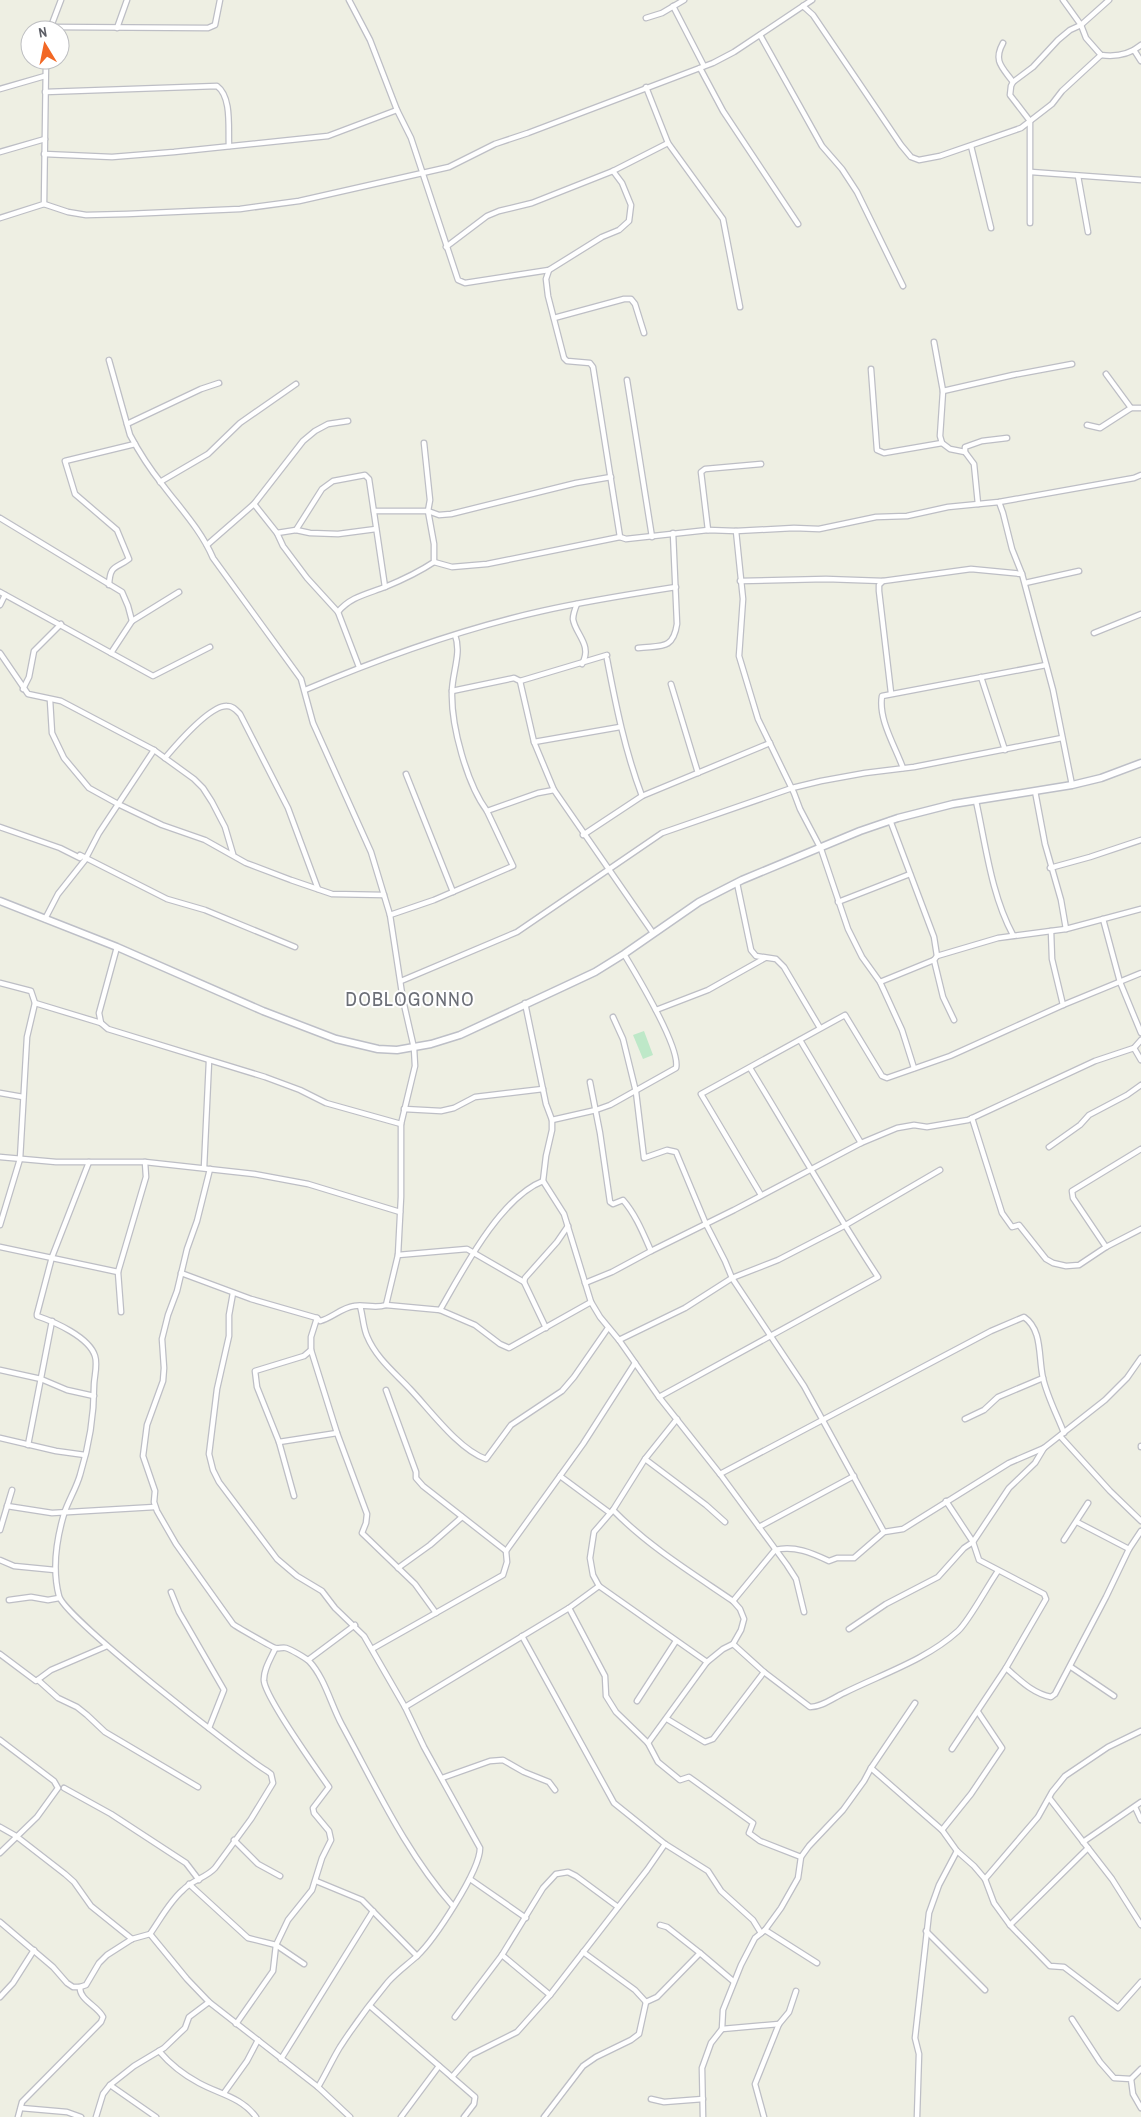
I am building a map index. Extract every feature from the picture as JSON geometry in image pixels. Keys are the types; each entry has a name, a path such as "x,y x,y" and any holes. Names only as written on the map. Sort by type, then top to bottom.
{"street":[{"path":"53,20 61,0"},
{"path":"117,28 127,0"},
{"path":"70,29 213,26 216,21 217,6 220,0"},
{"path":"349,0 370,40 397,110 411,138 458,280 465,283 549,270 602,237 619,230 629,221 631,205 622,183 613,171"},
{"path":"646,18 662,13 684,0"},
{"path":"0,218 44,204 68,212 86,215 178,213 240,209 316,198 449,167 509,138 702,67 734,52 812,0"},
{"path":"1063,0 1081,25 1086,38 1101,55"},
{"path":"1030,223 1030,121 1010,95 1009,90 1013,82 1033,67 1058,40 1070,30 1081,25 1110,0"},
{"path":"673,6 723,111 798,224"},
{"path":"802,6 813,15 852,74 857,78 886,125 911,157 919,160 971,146 1020,128 1052,104 1062,91 1101,55 1123,55 1141,45"},
{"path":"760,35 822,146 842,169 857,192 903,286"},
{"path":"1003,43 997,59 1013,82"},
{"path":"1134,50 1141,61"},
{"path":"44,204 45,70"},
{"path":"0,89 45,76"},
{"path":"45,92 217,86 223,90 226,99 229,146"},
{"path":"646,87 668,143 722,219 740,307"},
{"path":"44,154 112,157 328,136 397,110"},
{"path":"0,152 44,139"},
{"path":"446,247 487,216 532,203 613,171 668,143"},
{"path":"971,146 991,228"},
{"path":"1030,172 1141,180"},
{"path":"1078,176 1088,232"},
{"path":"549,270 546,279 548,296 565,360 590,363 592,366 620,537"},
{"path":"554,318 630,299 635,304 644,333"},
{"path":"934,342 942,391 940,436 942,443 950,449 965,452 974,464 978,504"},
{"path":"109,360 127,424 135,444 160,482 187,515 207,545 213,558 301,679 312,723 362,830 390,915 414,1048 415,1066 401,1124 398,1254 386,1305"},
{"path":"942,391 1072,364"},
{"path":"871,369 877,450 884,453 942,443"},
{"path":"1106,374 1131,408"},
{"path":"627,380 652,537"},
{"path":"127,424 201,389 219,383"},
{"path":"160,482 208,454 240,423 296,384"},
{"path":"1087,425 1100,428 1131,408 1141,408"},
{"path":"207,545 254,504 309,436 328,424 348,420"},
{"path":"965,452 966,446 982,441 1007,438"},
{"path":"424,443 430,500 428,511 434,544 434,562"},
{"path":"109,585 113,568 129,559 127,552 116,530 75,494 65,461 135,444"},
{"path":"708,530 701,472 705,469 761,464"},
{"path":"296,530 322,489 333,481 342,478 365,475 369,479 385,587"},
{"path":"434,562 452,567 487,564 620,537 626,539 652,537 708,530 819,529 876,517 907,516 940,508 999,502 1134,478 1141,475"},
{"path":"374,511 428,511 439,514 451,514 576,483 611,477"},
{"path":"999,502 1012,549 1025,584 1053,690 1072,785"},
{"path":"254,504 307,578 338,612 359,667"},
{"path":"0,518 122,592 132,621"},
{"path":"277,534 296,530 310,533 338,534 376,529"},
{"path":"736,531 743,599 739,656 758,718 792,788 800,809 821,849 848,929 862,957 880,982 902,1030 914,1068"},
{"path":"638,648 670,643 675,637 676,587 673,533"},
{"path":"338,612 351,599 385,587 424,569 434,562"},
{"path":"740,581 826,579 883,581 971,568 1022,574"},
{"path":"1025,584 1079,571"},
{"path":"883,581 879,585 879,591 891,693"},
{"path":"305,690 359,667 497,622 577,604 676,587"},
{"path":"0,592 153,676 210,647"},
{"path":"111,653 132,621 179,592"},
{"path":"0,605 5,595"},
{"path":"577,604 573,614 574,622 585,647 585,658 582,664"},
{"path":"1094,633 1141,614"},
{"path":"23,689 29,677 34,651 61,624"},
{"path":"390,915 454,892 514,866 487,811 478,797 459,741 452,691 458,645 455,635"},
{"path":"0,653 28,694 61,701 154,750 194,779 203,788 225,827 233,854"},
{"path":"452,691 514,678 520,681 607,657 620,727 642,796"},
{"path":"903,768 880,706 882,696 1046,665"},
{"path":"980,677 1005,750"},
{"path":"520,681 534,742 554,790 653,933"},
{"path":"670,684 698,773"},
{"path":"50,700 50,727 64,758 89,788 162,825 205,840 246,863 332,894 384,895"},
{"path":"164,758 207,715 226,706 234,707 240,714 288,808 318,889"},
{"path":"534,742 620,727"},
{"path":"401,981 517,932 662,834 792,788 865,772 903,768 1062,738"},
{"path":"584,835 642,796 770,743"},
{"path":"45,919 58,894 86,859 99,833 154,750"},
{"path":"0,901 117,948 254,1007 336,1039 378,1049 397,1050 414,1048 460,1035 525,1003 595,972 699,902 737,883 860,831 890,820 953,804 1072,785 1101,778 1141,763"},
{"path":"406,774 454,892"},
{"path":"487,811 538,793 554,790"},
{"path":"1035,791 1050,868 1061,900 1066,929"},
{"path":"976,801 996,895 1004,919 1013,935"},
{"path":"890,820 934,936 943,997 954,1020"},
{"path":"0,827 86,859"},
{"path":"1050,868 1141,840"},
{"path":"80,856 166,899 205,910 295,947"},
{"path":"838,902 910,874"},
{"path":"737,883 751,950 756,956 776,959 784,967 820,1028"},
{"path":"880,982 936,958 978,943 1013,935 1066,929 1141,909"},
{"path":"1103,919 1120,982 1141,1033"},
{"path":"1051,932 1052,959 1063,1005"},
{"path":"101,1023 100,1008 117,948"},
{"path":"552,1120 596,1110 636,1092 672,1071 676,1066 676,1060 656,1010 624,954"},
{"path":"656,1010 708,990 765,958"},
{"path":"761,1196 701,1094 845,1015 882,1076 894,1076 950,1056 1063,1005 1141,974"},
{"path":"0,983 31,991 35,1003 27,1037 20,1159 0,1225"},
{"path":"35,1003 101,1023 108,1029 275,1081 300,1090 326,1104 401,1124"},
{"path":"525,1003 543,1089 552,1120 543,1181 564,1214 592,1302 608,1328 619,1340 659,1397 720,1474 796,1579 804,1612"},
{"path":"613,1017 623,1039 636,1092 644,1158 667,1150 676,1152 706,1224 732,1278 804,1386 884,1532"},
{"path":"800,1040 860,1143"},
{"path":"585,1283 612,1272 860,1143 897,1128 914,1125 927,1127 972,1118 1030,1089 1095,1061 1134,1048 1141,1040"},
{"path":"1134,1048 1141,1060"},
{"path":"209,1061 207,1168 197,1221 162,1339 163,1381 147,1425 144,1443 143,1456 155,1491 155,1508 176,1544 237,1628 253,1635 275,1649 286,1648 308,1660 321,1679 335,1710 395,1824 430,1878 453,1906"},
{"path":"659,1397 878,1277 844,1226 750,1068"},
{"path":"590,1082 610,1202 613,1204 623,1200 642,1230 651,1251"},
{"path":"1049,1147 1080,1125 1089,1115 1127,1095 1141,1085"},
{"path":"404,1109 447,1110 475,1097 543,1089"},
{"path":"0,1093 23,1097"},
{"path":"972,1118 1002,1213 1012,1226 1019,1226 1046,1259 1066,1266 1079,1265 1106,1247 1141,1229"},
{"path":"1106,1247 1073,1198 1072,1191 1141,1149"},
{"path":"0,1157 50,1162 145,1162 207,1168 308,1184 400,1212"},
{"path":"0,1922 34,1950 67,1983 73,1987 86,1985 99,1963 107,1955 132,1939 150,1934 172,1902 189,1884 209,1875 267,1795 273,1783 268,1771 231,1746 107,1646 69,1611 59,1598 55,1554 64,1513 80,1476 94,1415 95,1356 84,1342 66,1328 37,1314 52,1257 89,1162"},
{"path":"121,1312 118,1272 146,1177 145,1162"},
{"path":"619,1340 685,1308 732,1278 778,1260 844,1226 940,1170"},
{"path":"440,1310 474,1254 520,1194 531,1186 543,1181"},
{"path":"524,1282 527,1274 557,1242 568,1226"},
{"path":"0,1247 52,1257 80,1266 118,1272"},
{"path":"398,1254 467,1249 524,1282 546,1328"},
{"path":"181,1273 233,1293 317,1318 320,1321 348,1307 378,1307 386,1305 440,1310 475,1325 506,1347 514,1346 592,1302"},
{"path":"233,1293 229,1315 229,1336 217,1389 210,1439 209,1454 213,1470 219,1482 277,1559 297,1576 322,1591 335,1608 354,1625 372,1649 480,1848 480,1855 470,1879 437,1933 417,1956 388,1982 340,2047 318,2087"},
{"path":"360,1306 367,1335 383,1360 454,1437 486,1459 511,1424 562,1391 608,1328"},
{"path":"720,1474 1016,1318 1024,1317 1034,1327 1040,1349 1043,1378 1062,1434 1110,1491 1141,1521"},
{"path":"317,1318 311,1337 310,1350 337,1433 367,1514 362,1534 415,1584 436,1613"},
{"path":"28,1445 52,1321"},
{"path":"294,1496 279,1442 257,1387 254,1371 300,1358 310,1350"},
{"path":"733,1601 775,1550 784,1548 810,1552 829,1561 837,1558 854,1558 884,1532 903,1529 1009,1463 1044,1448 1105,1400 1127,1378 1141,1358"},
{"path":"372,1649 503,1575 507,1562 506,1551 560,1476 636,1364"},
{"path":"0,1370 41,1379 67,1390 94,1396"},
{"path":"965,1419 984,1410 998,1397 1043,1378"},
{"path":"386,1390 416,1472 416,1478 423,1486 506,1551"},
{"path":"677,1419 645,1459 611,1512 594,1532 590,1558 593,1575 599,1586 707,1662"},
{"path":"279,1442 337,1433"},
{"path":"0,1438 85,1455"},
{"path":"849,1628 886,1604 938,1577 964,1548 973,1542 1009,1488 1035,1463 1044,1448"},
{"path":"645,1459 706,1505 725,1522"},
{"path":"560,1476 733,1601 740,1609 744,1619 741,1630 733,1644 723,1649 707,1662 667,1719 648,1742"},
{"path":"759,1527 854,1476"},
{"path":"0,1530 12,1490"},
{"path":"946,1501 973,1542 979,1560 1039,1590 1044,1594 1046,1600 1006,1668 952,1749"},
{"path":"1064,1540 1088,1503"},
{"path":"7,1506 52,1513 155,1508"},
{"path":"398,1568 430,1545 462,1517"},
{"path":"1077,1522 1129,1549"},
{"path":"1006,1668 1028,1687 1041,1695 1051,1697 1056,1694 1129,1549 1141,1531"},
{"path":"0,1560 14,1566 55,1570"},
{"path":"733,1644 764,1672 810,1707 817,1707 903,1666 947,1640 960,1630 998,1571"},
{"path":"405,1707 569,1608 599,1586"},
{"path":"171,1592 179,1612 224,1690 209,1728"},
{"path":"9,1600 31,1597 48,1600 59,1598"},
{"path":"569,1608 605,1676 606,1696 616,1712 648,1742 658,1762 680,1780 688,1777 753,1823 750,1832 760,1840 801,1857"},
{"path":"308,1660 354,1625"},
{"path":"522,1636 614,1803 665,1844 708,1871 721,1891 763,1931 817,1963"},
{"path":"637,1701 676,1641"},
{"path":"38,1680 51,1670 107,1646"},
{"path":"236,2024 273,1971 276,1946 288,1920 307,1897 316,1881 322,1858 331,1840 329,1831 314,1813 313,1808 329,1787 276,1705 264,1682 267,1666 275,1649"},
{"path":"0,1654 38,1680 58,1698 77,1707 105,1732 198,1788"},
{"path":"1071,1667 1114,1696"},
{"path":"667,1719 705,1742 713,1739 764,1672"},
{"path":"703,2117 702,2068 711,2044 722,2029 723,2010 733,1981 744,1958 781,1908 798,1878 801,1857 866,1779 871,1768 915,1703"},
{"path":"942,1830 971,1794 1002,1748 978,1712"},
{"path":"985,1879 1038,1817 1050,1799 1052,1792 1065,1776 1108,1747 1141,1731"},
{"path":"0,1740 57,1784 58,1788 37,1817 0,1853"},
{"path":"442,1778 490,1761 503,1760 524,1772 549,1782 555,1790"},
{"path":"871,1768 942,1830 957,1851 985,1879 994,1903 1010,1925 1050,1966 1064,1967 1118,2008 1141,1982"},
{"path":"64,1788 111,1814 186,1863 199,1880"},
{"path":"1050,1799 1112,1879 1141,1925"},
{"path":"1083,1842 1141,1802"},
{"path":"1135,1807 1141,1820"},
{"path":"0,1828 16,1836 74,1882 91,1906 132,1939"},
{"path":"234,1840 253,1860 280,1876"},
{"path":"452,2077 471,2055 517,2032 550,1995 665,1844"},
{"path":"1010,1925 1088,1848"},
{"path":"917,2117 919,2054 915,2038 928,1913 939,1885 957,1851"},
{"path":"455,2016 502,1955 543,1888 556,1874 568,1872 576,1876 618,1907"},
{"path":"470,1879 526,1918"},
{"path":"316,1881 362,1900 417,1956"},
{"path":"189,1884 248,1938 276,1946 304,1964"},
{"path":"281,2059 373,1911"},
{"path":"660,1925 667,1927 700,1952 733,1981"},
{"path":"926,1930 985,1990"},
{"path":"150,1934 180,1972 209,2002 318,2087 350,2117"},
{"path":"0,1997 13,1983 34,1950"},
{"path":"583,1952 635,1990 646,2002"},
{"path":"646,2002 657,1997 700,1952"},
{"path":"502,1955 550,1995"},
{"path":"18,2117 22,2102 101,2022 102,2015 82,1996 80,1987"},
{"path":"764,2117 755,2084 778,2024 788,2012 796,1991"},
{"path":"96,2117 103,2094 110,2085 134,2066 159,2051 185,2028 189,2017 209,2002"},
{"path":"544,2117 583,2066 596,2057 631,2040 638,2034 646,2002"},
{"path":"370,2006 475,2097 474,2104 464,2117"},
{"path":"1072,2019 1100,2062 1114,2078 1131,2079 1141,2070"},
{"path":"722,2029 778,2024"},
{"path":"224,2093 247,2061 258,2040"},
{"path":"159,2051 168,2062 200,2084 224,2093 249,2108 256,2117"},
{"path":"401,2117 439,2066"},
{"path":"1131,2079 1133,2094 1141,2108"},
{"path":"110,2085 156,2117"},
{"path":"651,2099 664,2102 703,2099"},
{"path":"21,2108 67,2112 81,2117"}],"green space":[{"path":"644,1031 653,1055 643,1059 633,1035"}],"district":[{"name":"DOBLOGONNO","path":"410,999"}]}
